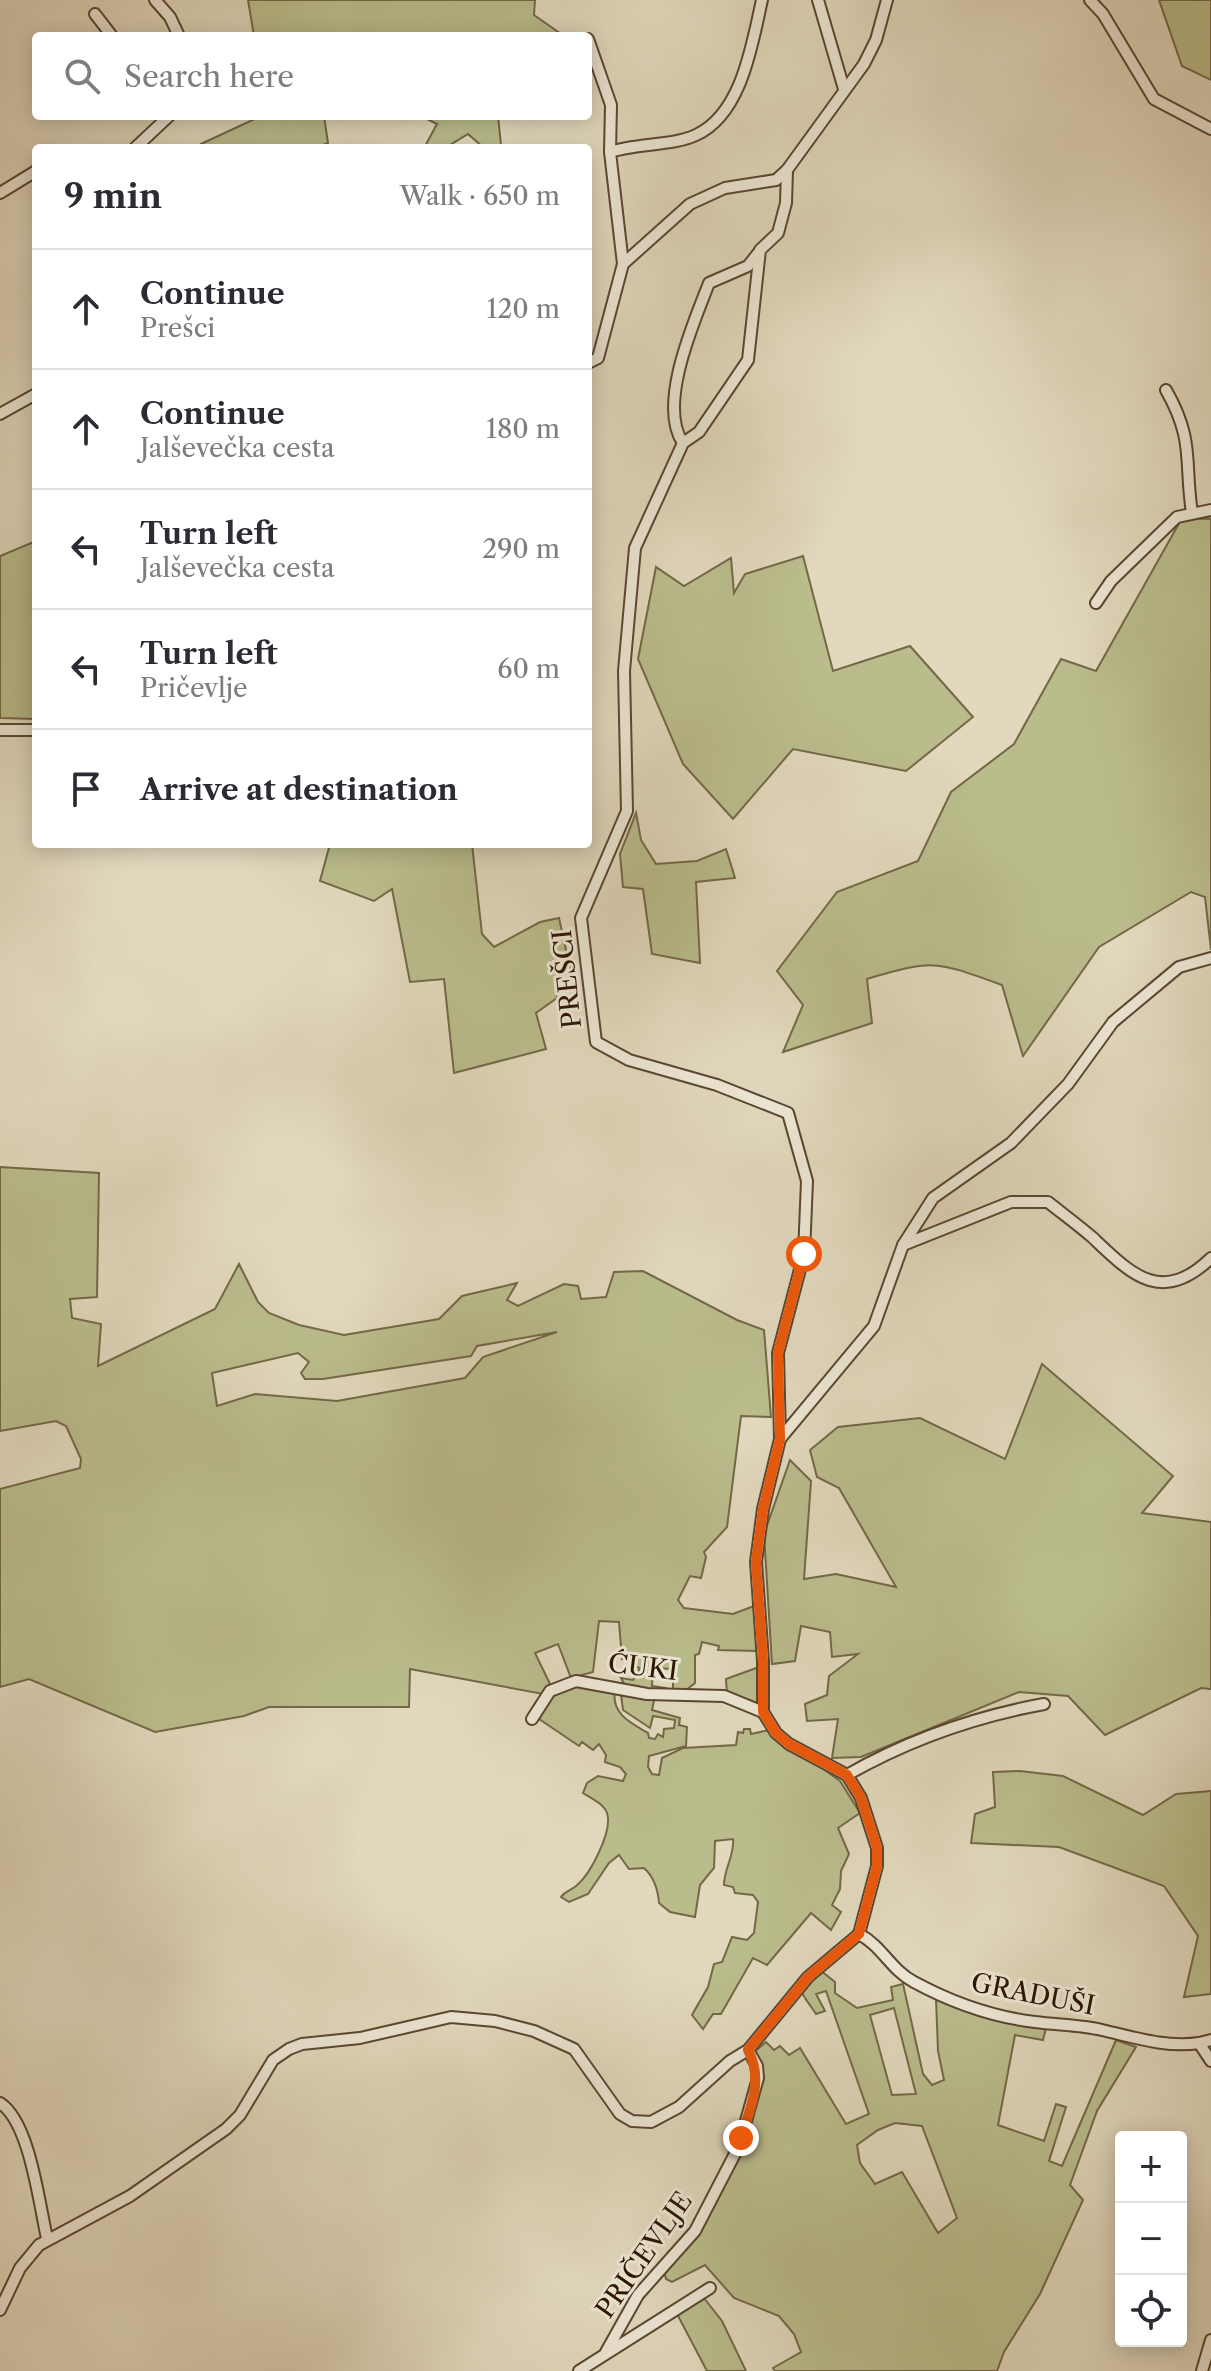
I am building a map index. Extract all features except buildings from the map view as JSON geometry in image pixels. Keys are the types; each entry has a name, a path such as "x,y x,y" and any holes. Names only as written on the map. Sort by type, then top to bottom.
{"street":[{"path":"155,0 170,17 177,32"},
{"path":"610,152 695,136 723,115 749,55 762,0"},
{"path":"818,0 844,89"},
{"path":"623,264 690,204 725,188 776,180 787,170 864,64 876,40 887,0"},
{"path":"1090,0 1103,14 1154,99 1211,129"},
{"path":"95,14 109,32"},
{"path":"592,52 611,105 610,152 623,264 611,301 605,343 598,358 592,362"},
{"path":"139,144 165,120"},
{"name":"PREŠCI","path":"683,443 676,433 675,403 681,362 709,283 748,266 778,233 786,203 787,170"},
{"path":"0,193 32,173"},
{"name":"PREŠCI","path":"760,250 748,360 699,432 683,443 635,548 624,671 627,811 581,918 596,1042 629,1060 717,1085 788,1113 807,1181 804,1254 778,1353 780,1439"},
{"path":"1166,390 1182,419 1189,456 1192,513"},
{"path":"0,414 32,396"},
{"path":"1096,603 1111,581 1177,517 1211,510"},
{"path":"0,730 32,730"},
{"path":"0,2310 20,2268 47,2238 130,2196 226,2129 240,2115 273,2060 302,2044 360,2038 451,2017 495,2021 534,2031 574,2049 608,2102 620,2114 642,2123 660,2119 679,2107 720,2069 748,2050 808,1977 859,1934 877,1866 877,1848 861,1798 847,1775 789,1744 776,1733 763,1712 756,1562 763,1509 780,1439 874,1326 903,1245 933,1198 1011,1143 1068,1084 1113,1022 1179,967 1211,958"},
{"path":"903,1245 1011,1202 1048,1202 1129,1274 1160,1283 1182,1278 1211,1258"},
{"name":"ĆUKI","path":"532,1719 550,1691 576,1681 647,1694 724,1696 763,1712"},
{"path":"847,1775 874,1760 980,1716 1044,1704"},
{"name":"GRADUŠI","path":"859,1934 876,1943 896,1968 912,1981 992,2014 1101,2029 1144,2041 1199,2043 1211,2040"},
{"path":"1199,2043 1211,2061"},
{"name":"PRIČEVLJE","path":"606,2352 638,2295 695,2231 739,2146 758,2078 757,2066 748,2050"},
{"path":"0,2103 11,2112 20,2130 47,2238"},
{"name":"PRIČEVLJE","path":"579,2371 710,2288"},
{"path":"1202,2371 1211,2340"}],"green space":[{"path":"248,0 535,0 534,15 558,32 253,32"},
{"path":"1159,0 1211,0 1211,80 1182,66"},
{"path":"252,120 325,120 328,143 326,144 201,144"},
{"path":"429,120 498,120 501,144 479,144 468,134 452,144 426,144 437,124"},
{"path":"1182,518 1211,519 1211,950 1205,897 1191,892 1099,947 1023,1056 1002,985 948,967 935,966 907,968 867,979 872,1023 783,1052 803,1005 777,971 837,892 918,861 951,792 1014,744 1061,659 1096,671"},
{"path":"32,543 32,719 0,718 0,556"},
{"path":"803,556 833,671 910,646 973,717 906,771 793,749 733,819 683,764 638,659 656,567 684,586 731,558 734,593 745,574"},
{"path":"636,813 641,840 656,864 697,861 726,849 735,878 696,882 700,963 652,954 643,889 623,887 620,854"},
{"path":"329,848 472,848 482,934 494,947 540,922 559,918 571,973 556,971 557,998 536,1013 546,1049 454,1073 444,979 410,982 392,889 374,901 320,881"},
{"path":"0,1167 99,1173 97,1297 70,1299 72,1318 101,1324 98,1366 215,1309 239,1264 258,1302 269,1313 299,1325 344,1335 439,1319 462,1296 517,1283 507,1300 518,1306 564,1284 578,1286 581,1299 606,1297 614,1272 643,1271 737,1320 764,1330 771,1417 741,1416 727,1527 704,1552 706,1557 701,1578 690,1576 678,1600 684,1608 733,1614 754,1606 758,1651 718,1650 719,1646 702,1642 699,1654 695,1655 695,1683 685,1691 673,1693 673,1669 653,1668 652,1686 666,1688 665,1692 626,1687 621,1678 633,1680 640,1668 636,1667 636,1661 622,1659 619,1622 599,1621 593,1672 571,1678 558,1644 535,1653 550,1684 543,1694 410,1669 409,1707 269,1707 244,1716 155,1732 29,1679 0,1687 0,1489 80,1468 81,1459 66,1426 56,1421 0,1431","holes":["557,1332 483,1357 465,1378 337,1401 255,1394 217,1406 212,1373 298,1353 309,1362 301,1373 305,1379 323,1379 471,1356 477,1346"]},
{"path":"1042,1364 1173,1476 1142,1513 1211,1522 1211,1689 1201,1688 1105,1735 1068,1696 1019,1692 861,1757 832,1758 838,1719 807,1721 805,1704 827,1695 829,1676 858,1654 832,1657 830,1632 801,1626 795,1661 772,1664 764,1534 790,1460 811,1481 804,1579 836,1574 896,1587 839,1488 817,1477 810,1450 838,1427 920,1418 1005,1459"},
{"path":"759,1667 760,1705 727,1694 726,1679"},
{"path":"576,1684 615,1691 619,1712 648,1733 649,1738 655,1739 658,1734 663,1737 664,1729 674,1728 675,1720 653,1716 650,1728 623,1710 621,1695 655,1696 652,1710 680,1718 679,1725 687,1727 686,1746 649,1756 648,1767 652,1774 659,1775 662,1758 683,1748 736,1745 738,1732 743,1733 744,1729 750,1729 751,1734 769,1730 840,1781 860,1813 838,1828 849,1854 841,1871 840,1889 832,1905 841,1912 831,1930 811,1913 767,1965 753,1958 721,2014 713,2014 703,2029 692,2015 708,1987 714,1964 722,1962 732,1937 747,1940 754,1933 758,1902 753,1895 735,1893 733,1887 724,1885 733,1839 715,1841 714,1868 700,1885 695,1917 670,1912 659,1903 655,1884 644,1868 629,1869 619,1855 609,1863 588,1894 569,1902 561,1897 588,1872 607,1830 607,1813 583,1793 587,1783 598,1776 623,1781 626,1774 620,1767 605,1762 606,1755 599,1744 593,1750 582,1742 579,1746 539,1719 538,1715 550,1694"},
{"path":"1020,1771 1063,1776 1143,1815 1176,1794 1211,1791 1211,1994 1184,1997 1198,1936 1164,1886 1059,1847 971,1843 975,1814 995,1807 993,1772"},
{"path":"820,1970 835,1982 835,1993 857,2008 893,2000 891,1987 903,1984 923,2074 932,2085 944,2080 938,2051 936,1999 1017,2024 1046,2028 1043,2040 1015,2035 998,2125 1044,2141 1056,2104 1066,2107 1049,2161 1062,2166 1116,2040 1136,2047 1097,2111 1070,2185 1083,2200 1040,2294 1004,2352 997,2371 775,2371 773,2368 801,2352 794,2334 779,2316 734,2298 705,2265 672,2282 666,2279 664,2271 714,2198 758,2087 753,2053 766,2042 774,2050 780,2046 789,2055 800,2048 846,2124 869,2114 826,1991 816,1994 825,2011 816,2014 804,1996 804,1988","holes":["894,2008 916,2094 892,2095 870,2015","895,2123 922,2126 957,2218 938,2233 902,2172 875,2184 860,2163 857,2145 878,2130"]},
{"path":"704,2298 722,2321 746,2371 707,2371 676,2312"}],"route":[{"path":"741,2138 758,2078 757,2066 748,2050 808,1977 859,1934 877,1866 877,1848 861,1798 847,1775 789,1744 776,1733 763,1712 756,1562 763,1509 775,1472 780,1439 778,1353 804,1254"}]}
